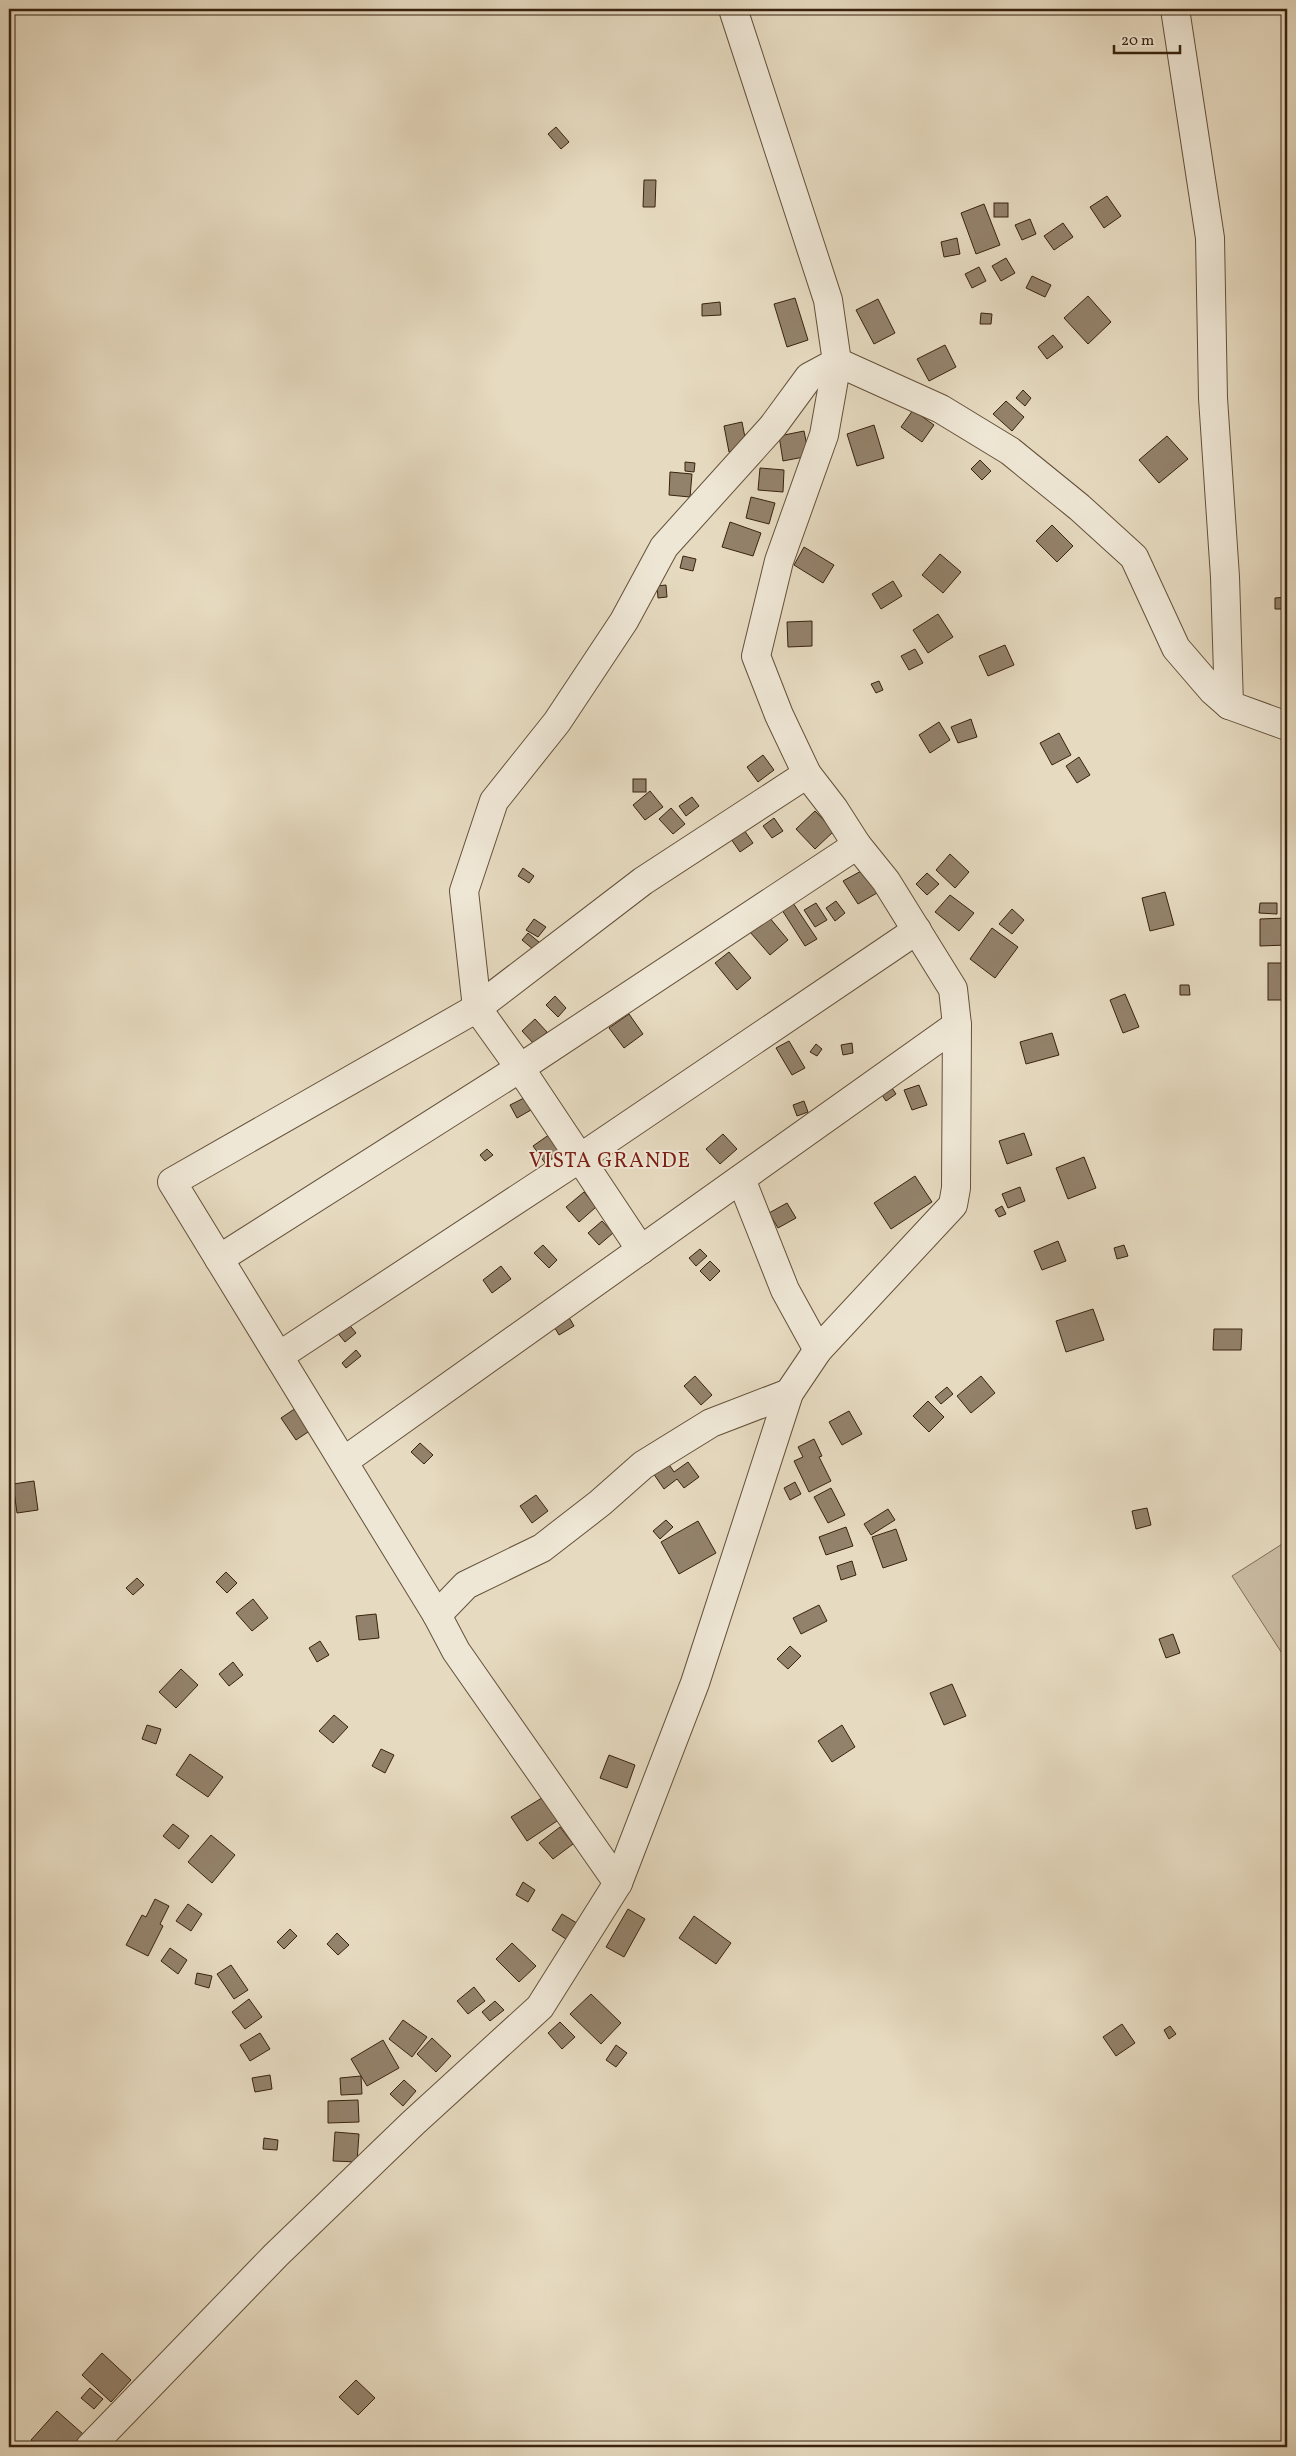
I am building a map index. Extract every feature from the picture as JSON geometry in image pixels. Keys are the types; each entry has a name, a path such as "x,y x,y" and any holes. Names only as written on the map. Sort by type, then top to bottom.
{"street":[{"path":"90,2447 276,2255 413,2123 540,2008 618,1883 695,1683 789,1393 818,1350 952,1205 956,1188 957,1025 953,989 886,881 857,845 834,809 807,774 779,715 756,656 779,561 824,434 837,362 828,300 734,9"},
{"path":"1175,9 1210,238 1213,398 1225,577 1229,705"},
{"path":"837,362 957,418 1010,451 1080,507 1134,558 1176,648 1214,691 1229,705 1287,726"},
{"path":"641,1250 520,1068 477,1008 464,891 494,801 557,722 624,620 664,546 773,426 809,376 837,362"},
{"path":"618,1883 456,1651 437,1615 344,1461 172,1182 477,1008 643,881 807,774"},
{"path":"219,1258 520,1068 857,845"},
{"path":"279,1356 580,1158 917,930"},
{"path":"344,1461 957,1025"},
{"path":"741,1179 785,1290 818,1350"},
{"path":"437,1615 466,1585 542,1548 600,1503 642,1465 711,1424 789,1393"}],"shaded area":[{"path":"1287,1541 1287,1661 1232,1576"}],"building":[{"path":"556,127 569,142 561,149 548,134"},
{"path":"644,180 656,180 655,207 643,207"},
{"path":"1107,196 1121,216 1104,228 1090,207"},
{"path":"994,203 1008,203 1008,217 994,217"},
{"path":"984,204 1000,245 976,254 961,213"},
{"path":"1030,219 1036,234 1022,240 1015,225"},
{"path":"1063,223 1073,237 1054,250 1044,236"},
{"path":"957,238 960,254 944,257 941,242"},
{"path":"1006,258 1015,273 1001,281 992,266"},
{"path":"979,267 986,281 972,288 965,274"},
{"path":"1032,276 1051,285 1045,297 1026,288"},
{"path":"1088,296 1111,322 1088,344 1064,318"},
{"path":"795,298 808,340 787,347 774,304"},
{"path":"878,299 895,333 874,344 856,310"},
{"path":"720,302 721,315 702,316 702,304"},
{"path":"981,313 992,314 991,324 980,324"},
{"path":"1053,335 1063,347 1047,359 1038,347"},
{"path":"945,345 956,367 929,381 917,359"},
{"path":"1023,390 1031,398 1025,406 1016,398"},
{"path":"1006,401 1024,417 1012,431 993,414"},
{"path":"913,410 934,425 922,442 901,427"},
{"path":"742,422 747,448 729,452 724,426"},
{"path":"874,425 884,458 857,466 847,434"},
{"path":"804,431 809,456 783,461 779,436"},
{"path":"1167,436 1188,459 1159,483 1139,460"},
{"path":"980,460 991,471 982,480 971,469"},
{"path":"685,462 695,463 694,472 685,471"},
{"path":"760,468 784,470 783,492 758,490"},
{"path":"670,472 692,474 690,497 669,495"},
{"path":"751,497 775,503 769,524 746,518"},
{"path":"730,522 761,533 753,556 722,547"},
{"path":"1052,525 1073,546 1057,562 1036,541"},
{"path":"804,547 834,565 823,583 794,565"},
{"path":"940,554 961,572 943,593 922,575"},
{"path":"683,556 696,559 693,571 680,568"},
{"path":"893,581 902,596 881,609 872,594"},
{"path":"666,585 667,597 658,598 657,586"},
{"path":"1287,597 1287,609 1275,609 1275,598"},
{"path":"938,614 953,637 928,653 913,630"},
{"path":"812,621 812,646 788,647 787,622"},
{"path":"1005,645 1014,665 988,676 979,656"},
{"path":"915,649 923,663 909,670 901,656"},
{"path":"879,681 883,690 876,693 871,684"},
{"path":"971,719 977,737 958,743 951,727"},
{"path":"939,722 950,740 930,753 919,735"},
{"path":"1059,733 1071,755 1052,765 1040,743"},
{"path":"763,755 774,770 758,782 747,767"},
{"path":"1079,757 1090,775 1077,783 1066,766"},
{"path":"633,779 646,779 646,792 633,792"},
{"path":"650,791 663,807 645,820 633,805"},
{"path":"692,797 699,806 686,816 679,806"},
{"path":"671,808 685,824 673,834 659,819"},
{"path":"815,811 834,831 815,849 796,829"},
{"path":"774,818 783,831 772,838 763,826"},
{"path":"744,830 753,843 740,852 731,839"},
{"path":"950,854 969,872 955,888 936,870"},
{"path":"523,868 534,876 529,883 518,876"},
{"path":"863,870 877,893 858,904 843,881"},
{"path":"927,873 939,884 927,895 916,884"},
{"path":"1165,892 1174,925 1150,931 1142,898"},
{"path":"950,895 974,913 959,931 935,912"},
{"path":"836,901 845,913 835,921 826,908"},
{"path":"793,903 817,939 805,946 782,910"},
{"path":"816,903 827,920 815,927 804,910"},
{"path":"1260,903 1277,903 1277,914 1259,913"},
{"path":"1012,909 1024,920 1012,934 999,924"},
{"path":"769,917 788,940 770,955 750,932"},
{"path":"1287,918 1287,945 1260,946 1260,919"},
{"path":"534,919 546,927 538,937 526,930"},
{"path":"992,928 1018,947 995,978 970,959"},
{"path":"528,933 545,947 539,954 522,940"},
{"path":"729,952 751,978 737,990 715,963"},
{"path":"1268,963 1287,963 1287,1000 1268,1000"},
{"path":"1180,985 1189,985 1190,995 1180,995"},
{"path":"1125,994 1139,1027 1123,1033 1110,1000"},
{"path":"555,996 566,1008 558,1017 546,1005"},
{"path":"629,1014 643,1034 624,1048 609,1028"},
{"path":"535,1019 547,1032 534,1044 522,1031"},
{"path":"1052,1033 1059,1055 1026,1064 1020,1042"},
{"path":"789,1041 805,1068 792,1075 776,1048"},
{"path":"852,1043 853,1053 843,1055 841,1045"},
{"path":"816,1044 822,1049 817,1056 810,1052"},
{"path":"890,1085 896,1094 886,1101 880,1092"},
{"path":"919,1085 927,1105 912,1110 904,1090"},
{"path":"524,1098 531,1110 517,1118 510,1105"},
{"path":"804,1101 808,1112 797,1116 793,1105"},
{"path":"553,1132 565,1150 545,1163 533,1146"},
{"path":"1024,1133 1032,1155 1007,1164 999,1141"},
{"path":"723,1134 737,1149 720,1164 706,1149"},
{"path":"487,1149 493,1155 485,1161 480,1155"},
{"path":"1084,1157 1096,1188 1068,1199 1056,1168"},
{"path":"915,1176 932,1202 891,1229 874,1203"},
{"path":"1020,1187 1025,1201 1008,1208 1002,1194"},
{"path":"584,1192 596,1207 579,1222 566,1207"},
{"path":"787,1203 796,1218 778,1228 769,1213"},
{"path":"1002,1206 1006,1214 999,1217 995,1210"},
{"path":"602,1221 613,1233 599,1245 588,1233"},
{"path":"1058,1241 1066,1261 1042,1270 1034,1251"},
{"path":"543,1245 557,1260 549,1268 534,1253"},
{"path":"1124,1245 1128,1256 1117,1259 1114,1248"},
{"path":"700,1249 707,1256 696,1266 689,1258"},
{"path":"710,1261 720,1271 710,1281 700,1271"},
{"path":"501,1266 511,1279 492,1293 483,1280"},
{"path":"1093,1309 1104,1340 1066,1352 1056,1321"},
{"path":"567,1314 574,1326 559,1335 552,1323"},
{"path":"347,1322 356,1333 345,1342 336,1331"},
{"path":"1214,1329 1242,1329 1241,1350 1213,1350"},
{"path":"356,1350 361,1356 346,1368 342,1363"},
{"path":"695,1376 712,1395 701,1405 684,1386"},
{"path":"981,1376 995,1393 971,1413 957,1396"},
{"path":"947,1387 953,1394 941,1404 935,1397"},
{"path":"928,1401 944,1417 929,1432 913,1416"},
{"path":"302,1404 317,1426 296,1440 281,1418"},
{"path":"849,1411 862,1434 842,1445 829,1422"},
{"path":"814,1439 822,1456 819,1457 831,1481 809,1492 794,1461 803,1457 798,1447"},
{"path":"420,1443 433,1455 424,1464 411,1452"},
{"path":"688,1462 699,1477 684,1488 677,1479 664,1489 653,1473 668,1463 674,1472"},
{"path":"34,1481 38,1510 17,1513 13,1484"},
{"path":"795,1482 801,1494 790,1500 784,1488"},
{"path":"831,1488 845,1515 828,1523 814,1497"},
{"path":"536,1495 548,1511 532,1523 520,1506"},
{"path":"1147,1508 1151,1525 1136,1529 1132,1511"},
{"path":"888,1509 895,1520 871,1535 864,1524"},
{"path":"666,1520 673,1527 660,1539 653,1531"},
{"path":"698,1521 716,1553 679,1574 661,1542"},
{"path":"846,1527 853,1546 826,1555 819,1537"},
{"path":"896,1529 907,1560 883,1568 872,1537"},
{"path":"852,1561 856,1575 841,1580 837,1566"},
{"path":"226,1572 237,1583 227,1593 216,1582"},
{"path":"137,1578 144,1585 133,1595 126,1588"},
{"path":"253,1599 268,1618 252,1631 236,1613"},
{"path":"819,1605 827,1621 801,1634 793,1618"},
{"path":"376,1614 379,1638 359,1640 356,1616"},
{"path":"1173,1634 1180,1653 1166,1658 1159,1639"},
{"path":"320,1641 329,1655 317,1662 309,1648"},
{"path":"790,1646 801,1656 788,1669 777,1659"},
{"path":"233,1662 243,1675 229,1686 219,1674"},
{"path":"181,1669 198,1685 176,1708 159,1692"},
{"path":"952,1684 966,1716 944,1725 930,1693"},
{"path":"334,1715 348,1727 333,1743 319,1731"},
{"path":"147,1725 161,1729 156,1744 142,1739"},
{"path":"842,1725 855,1747 832,1762 818,1741"},
{"path":"381,1749 394,1755 385,1773 372,1766"},
{"path":"190,1754 223,1777 208,1797 176,1775"},
{"path":"609,1755 635,1765 627,1788 600,1778"},
{"path":"545,1796 560,1819 527,1841 511,1817"},
{"path":"173,1824 189,1836 179,1849 163,1836"},
{"path":"560,1827 573,1844 553,1859 539,1843"},
{"path":"211,1835 235,1855 212,1883 188,1862"},
{"path":"523,1882 535,1890 528,1902 516,1895"},
{"path":"155,1899 169,1906 160,1924 163,1926 148,1956 126,1945 142,1915 146,1917"},
{"path":"188,1904 202,1914 191,1931 176,1921"},
{"path":"628,1909 645,1919 624,1957 606,1947"},
{"path":"562,1914 580,1925 569,1941 552,1930"},
{"path":"694,1916 731,1943 716,1964 679,1938"},
{"path":"290,1929 297,1936 284,1949 277,1942"},
{"path":"337,1933 349,1945 338,1955 327,1944"},
{"path":"512,1943 536,1966 519,1982 496,1959"},
{"path":"170,1948 187,1960 178,1974 161,1961"},
{"path":"231,1965 248,1990 234,1999 217,1974"},
{"path":"197,1973 212,1976 209,1988 195,1984"},
{"path":"474,1987 485,2001 468,2014 457,2001"},
{"path":"591,1994 621,2023 601,2044 570,2014"},
{"path":"249,1999 262,2017 245,2029 232,2012"},
{"path":"495,2001 504,2010 490,2021 482,2012"},
{"path":"403,2020 427,2037 412,2057 389,2039"},
{"path":"560,2022 575,2037 562,2049 548,2033"},
{"path":"1122,2024 1135,2043 1116,2056 1103,2037"},
{"path":"1170,2026 1176,2034 1169,2039 1164,2030"},
{"path":"260,2033 270,2049 250,2061 240,2045"},
{"path":"432,2038 451,2056 436,2072 417,2054"},
{"path":"383,2040 399,2068 367,2086 351,2059"},
{"path":"616,2045 627,2053 616,2067 606,2060"},
{"path":"270,2075 272,2089 255,2092 252,2078"},
{"path":"361,2076 362,2094 341,2095 340,2078"},
{"path":"404,2080 416,2091 403,2106 390,2094"},
{"path":"358,2100 359,2122 328,2123 328,2101"},
{"path":"335,2132 359,2134 357,2162 333,2161"},
{"path":"264,2138 278,2140 277,2150 263,2149"},
{"path":"102,2353 131,2380 111,2402 82,2375"},
{"path":"356,2380 375,2398 358,2415 339,2397"},
{"path":"90,2388 103,2399 94,2409 81,2398"},
{"path":"57,2411 83,2434 72,2447 40,2447 31,2440"}],"district":[{"name":"VISTA GRANDE","path":"610,1161"}]}
